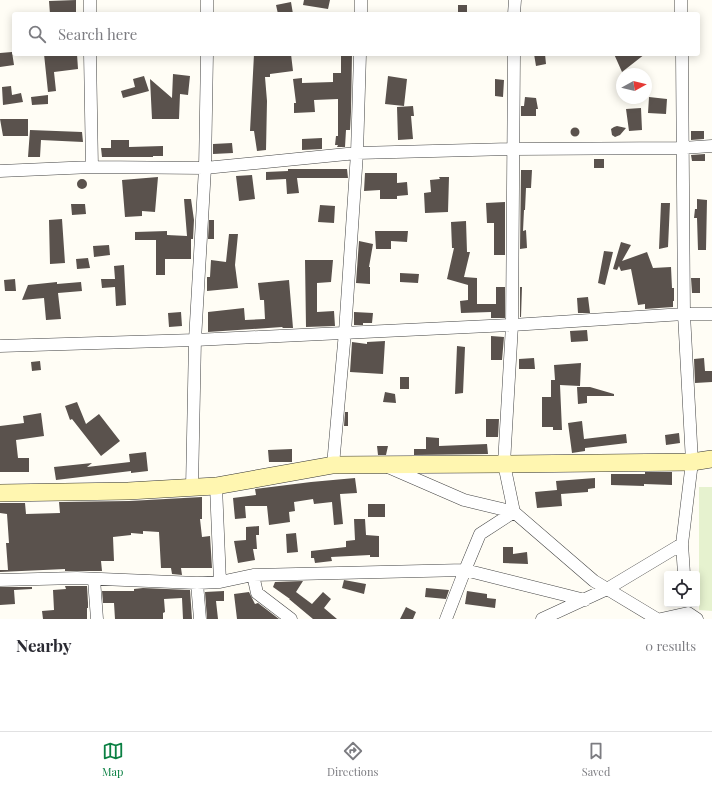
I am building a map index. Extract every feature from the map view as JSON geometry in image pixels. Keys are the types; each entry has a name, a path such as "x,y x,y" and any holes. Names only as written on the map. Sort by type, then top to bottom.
{"main road":[{"path":"0,493 128,491 216,486 333,465 692,462 712,459"}],"street":[{"path":"90,0 90,12"},
{"path":"207,12 208,0"},
{"path":"361,0 361,12"},
{"path":"514,0 514,12"},
{"path":"681,0 681,12"},
{"path":"90,56 92,167"},
{"path":"192,487 195,340 205,168 207,56"},
{"path":"333,465 345,332 357,153 360,56"},
{"path":"514,56 512,324 504,464 514,512"},
{"path":"682,56 684,314 692,462 682,544 684,571"},
{"path":"0,171 92,167 205,168 357,153 513,149 682,148 712,146"},
{"path":"0,346 195,340 684,314 712,314"},
{"path":"383,465 464,500 514,512 594,581 657,619"},
{"path":"216,486 220,582"},
{"path":"446,619 480,534 514,512"},
{"path":"542,619 607,589 682,544"},
{"path":"0,580 94,579 197,583 220,582 253,576 465,570 585,600"},
{"path":"253,576 257,594 291,619"},
{"path":"94,579 97,619"},
{"path":"197,583 200,619"},
{"path":"660,619 690,612"}],"green space":[{"path":"699,487 712,487 712,611 699,610"}],"building":[{"path":"76,0 76,12 50,12 49,1"},
{"path":"304,0 330,0 328,9 303,5"},
{"path":"291,2 293,12 278,12 276,5"},
{"path":"458,5 467,5 467,12 458,12"},
{"path":"12,52 14,65 0,67 0,53"},
{"path":"44,56 77,56 78,69 54,72 56,91 48,92"},
{"path":"254,56 291,56 293,71 270,74 270,77 265,77 267,101 266,150 257,151 254,131 250,131"},
{"path":"341,56 352,56 350,130 346,130 345,147 337,147 338,145 335,145 336,136 338,136 338,99 314,100 315,112 294,113 294,103 296,103 293,79 302,78 302,83 333,82 333,73 341,73"},
{"path":"534,56 545,56 546,64 536,66"},
{"path":"615,56 642,56 627,68 620,68"},
{"path":"173,74 190,76 188,95 180,94 179,119 152,119 150,79 172,98"},
{"path":"144,76 149,91 123,98 121,91 135,87 133,79"},
{"path":"388,76 407,79 404,106 385,104"},
{"path":"495,79 504,80 503,97 495,96"},
{"path":"11,86 12,95 21,93 23,102 3,105 2,87"},
{"path":"48,95 48,104 32,105 31,97"},
{"path":"525,97 536,98 538,109 536,109 536,116 521,116 521,106 524,106"},
{"path":"652,97 667,99 666,114 648,113 649,104 652,104"},
{"path":"413,106 414,116 411,116 413,139 398,140 397,107"},
{"path":"641,108 642,130 629,131 626,109"},
{"path":"0,119 28,119 28,136 3,136"},
{"path":"617,126 626,128 620,135 615,137 612,135 611,129"},
{"path":"573,128 577,128 579,132 577,136 573,136 571,134 571,130"},
{"path":"30,130 82,132 83,142 41,140 40,157 28,157"},
{"path":"691,131 704,131 704,139 691,140"},
{"path":"322,138 322,149 302,150 302,139"},
{"path":"111,140 129,140 129,147 163,146 163,156 102,157 101,148 111,148"},
{"path":"232,143 233,153 213,154 213,144"},
{"path":"705,154 705,161 692,161 691,155"},
{"path":"594,159 604,159 604,168 594,168"},
{"path":"288,169 347,169 348,178 297,178 299,193 287,194 286,179 266,180 266,172 288,171"},
{"path":"521,170 532,170 531,188 526,188 524,210 523,231 526,230 527,248 520,249"},
{"path":"365,173 397,173 397,183 407,182 408,195 397,196 397,199 380,199 380,190 364,191"},
{"path":"252,175 255,199 239,201 236,176"},
{"path":"158,177 155,212 142,211 142,216 125,217 122,180"},
{"path":"439,177 449,177 448,212 425,213 424,193 431,192 430,180 440,179"},
{"path":"82,179 87,184 82,189 77,184"},
{"path":"184,199 191,199 194,220 193,239 191,239 191,259 165,259 165,275 156,275 156,240 135,240 135,232 167,231 167,235 187,236"},
{"path":"697,199 707,200 706,250 698,250 697,218 694,218 695,209 697,209"},
{"path":"505,202 505,255 494,255 494,223 487,223 486,203"},
{"path":"661,203 670,203 668,247 659,249"},
{"path":"71,204 85,204 86,214 72,215"},
{"path":"320,205 335,206 334,223 318,222"},
{"path":"62,219 65,263 50,264 49,220"},
{"path":"209,220 214,220 214,239 208,239"},
{"path":"466,221 467,252 470,252 464,277 477,278 477,304 496,304 496,287 505,287 505,318 491,318 491,312 461,313 460,301 468,300 468,285 447,279 454,248 452,248 451,222"},
{"path":"375,231 408,231 407,242 391,241 391,249 376,249"},
{"path":"229,234 238,234 235,265 238,288 207,291 207,277 210,277 211,260 226,262"},
{"path":"359,241 373,244 369,267 370,284 356,283"},
{"path":"621,242 631,245 622,261 647,252 653,268 671,267 672,288 674,288 673,307 645,309 645,304 638,305 631,269 621,271 619,266 617,270 613,269"},
{"path":"109,245 110,255 94,257 93,246"},
{"path":"604,251 613,252 605,285 598,283"},
{"path":"88,258 90,268 77,269 76,259"},
{"path":"305,260 333,260 331,282 317,283 317,312 334,311 335,326 306,327"},
{"path":"124,265 126,305 116,306 115,287 102,288 101,279 115,279 114,266"},
{"path":"400,273 419,274 418,283 400,282"},
{"path":"691,278 700,278 700,293 692,293"},
{"path":"15,279 16,291 5,291 4,280"},
{"path":"289,280 293,328 282,327 208,332 208,312 244,308 245,320 265,319 264,300 260,300 258,283"},
{"path":"57,282 57,284 81,282 82,291 58,293 61,319 46,320 44,298 22,300 28,285"},
{"path":"520,287 522,287 521,317 520,317"},
{"path":"588,297 590,313 578,313 577,298"},
{"path":"181,312 182,326 169,327 168,313"},
{"path":"354,312 373,313 372,323 354,325"},
{"path":"587,330 588,341 571,342 570,331"},
{"path":"491,336 504,337 502,360 491,360"},
{"path":"385,341 383,374 350,372 352,342 367,344 367,342"},
{"path":"457,346 465,347 463,393 455,394"},
{"path":"534,358 535,369 519,369 519,359"},
{"path":"704,358 705,371 712,371 712,382 695,383 694,359"},
{"path":"40,361 41,370 32,371 31,362"},
{"path":"581,363 580,386 560,385 562,430 553,430 553,427 542,427 542,397 551,397 551,380 555,380 554,365"},
{"path":"400,377 409,377 409,389 400,389"},
{"path":"577,387 590,387 614,394 614,396 587,396 587,403 578,404"},
{"path":"385,392 395,394 396,403 383,402"},
{"path":"77,402 86,424 99,414 120,441 101,456 72,419 70,420 65,406"},
{"path":"345,412 348,412 348,426 344,426"},
{"path":"41,413 44,436 16,440 18,458 29,458 29,472 0,472 0,426 24,423 23,416"},
{"path":"486,419 499,419 498,437 486,437"},
{"path":"582,421 584,439 626,434 627,443 585,448 585,451 572,453 568,423"},
{"path":"679,433 680,443 666,445 665,435"},
{"path":"426,437 439,438 439,446 487,444 488,454 414,455 414,449 426,449"},
{"path":"377,446 388,446 386,455 378,455"},
{"path":"292,449 292,462 269,462 268,450"},
{"path":"146,452 148,471 131,473 131,471 56,480 54,467 92,463 87,467 130,462 129,454"},
{"path":"645,472 672,472 672,485 611,485 611,474 645,474"},
{"path":"355,478 357,493 340,494 343,524 334,525 332,502 314,504 313,499 294,502 295,511 289,512 290,522 269,525 267,506 245,506 246,518 235,519 233,498 256,495 255,489"},
{"path":"595,478 595,488 588,489 588,492 561,494 562,506 537,508 535,492 557,490 556,481"},
{"path":"202,497 202,519 200,519 202,537 210,536 212,568 181,568 182,575 172,574 171,568 161,568 159,532 143,531 143,534 131,533 131,535 113,537 114,561 101,561 102,571 65,571 65,569 0,572 0,570 8,570 6,543 9,543 7,514 0,513 0,503 25,503 26,514 60,513 59,502 129,501"},
{"path":"368,504 385,504 385,517 368,517"},
{"path":"354,519 365,519 366,535 379,536 379,557 370,557 370,555 331,557 332,561 315,563 314,558 311,558 311,551 346,547 346,541 355,540"},
{"path":"259,526 259,535 256,535 257,549 253,549 255,560 238,563 234,541 246,540 246,527"},
{"path":"296,533 298,552 287,553 286,534"},
{"path":"503,547 513,547 513,554 527,552 528,564 503,563"},
{"path":"344,580 366,584 364,594 342,588"},
{"path":"303,581 296,592 312,604 323,592 331,599 324,608 337,619 313,619 290,599 273,587 275,582"},
{"path":"65,586 87,586 87,619 43,619 42,611 54,610 53,590 66,589"},
{"path":"0,587 32,587 32,589 14,590 15,604 0,605"},
{"path":"426,588 449,590 446,599 425,597"},
{"path":"134,589 190,590 192,619 183,619 182,598 164,599 165,612 163,613 163,619 115,619 114,603 103,603 102,591 134,591"},
{"path":"224,591 224,601 216,601 218,619 207,619 205,592"},
{"path":"467,591 487,594 487,598 496,599 495,608 465,604"},
{"path":"249,592 255,604 258,603 279,619 237,619 234,594"},
{"path":"406,607 416,612 413,619 400,619"}]}
